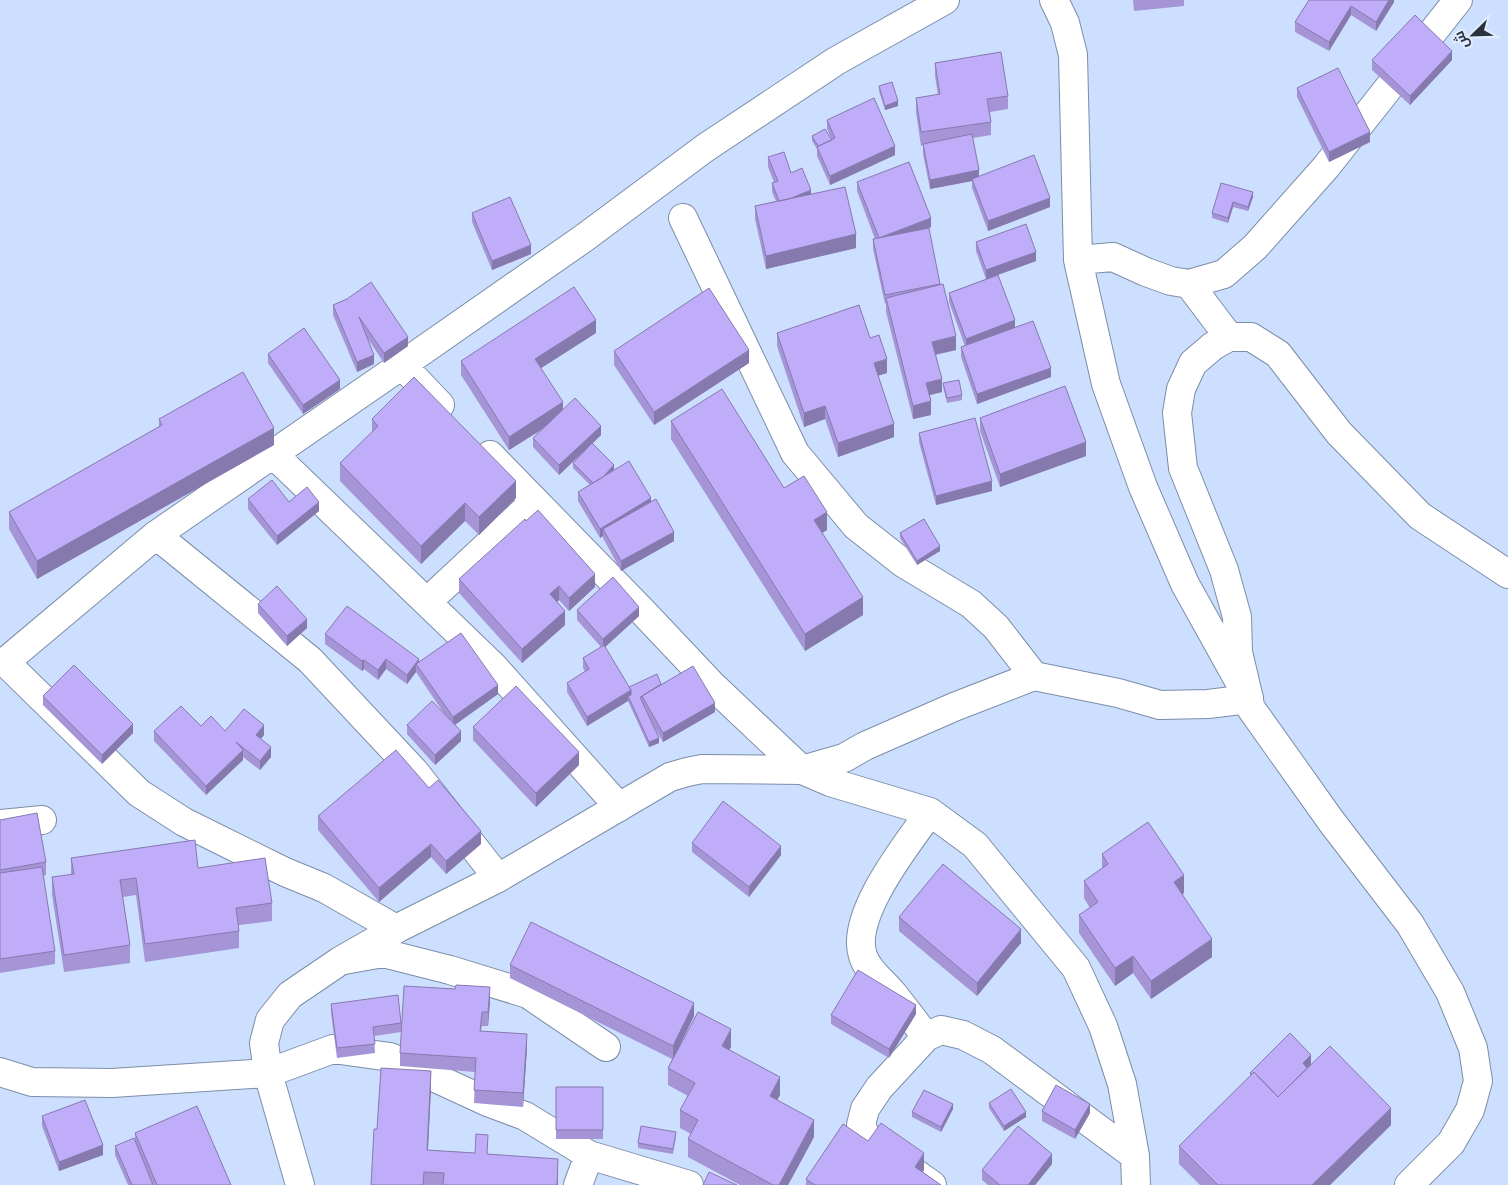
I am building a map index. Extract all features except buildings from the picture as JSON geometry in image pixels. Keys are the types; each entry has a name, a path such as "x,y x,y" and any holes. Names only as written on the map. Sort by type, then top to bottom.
{"street":[{"path":"396,929 324,888 285,872 201,831 139,793 5,662 156,535 584,238 705,148 836,61 945,0"},
{"path":"1054,0 1065,22 1073,55 1078,260 1106,384 1143,487 1185,584 1248,699"},
{"path":"1078,260 1113,257 1146,272 1189,284 1224,274 1255,247 1326,167 1458,0"},
{"path":"683,218 795,453 856,526 903,563 972,604 996,628 1034,676"},
{"path":"1189,284 1229,336"},
{"path":"1409,1185 1451,1143 1470,1110 1478,1081 1473,1048 1450,992 1410,924 1285,759 1250,708 1238,652 1237,617 1224,570 1183,468 1177,413 1181,389 1194,363 1229,336 1250,337 1278,354 1339,433 1420,516 1508,574"},
{"path":"402,365 455,420"},
{"path":"475,440 713,686 802,770 830,782 930,812 975,845 1076,968 1103,1026 1122,1084 1135,1156 1136,1185"},
{"path":"273,454 494,667 619,807"},
{"path":"427,602 536,501"},
{"path":"156,535 310,660 414,771 498,878"},
{"path":"300,1185 268,1073 264,1043 270,1020 290,995 340,961 396,929 498,878 670,777 702,769 802,770 844,758 874,742 954,707 1034,676 1118,693 1160,706 1248,699"},
{"path":"926,1037 893,994 870,970 863,957 860,942 865,919 872,902 895,861 930,812"},
{"path":"0,824 42,820"},
{"path":"340,961 384,953 450,970 528,994 606,1046"},
{"path":"932,1185 867,1138 861,1125 865,1109 879,1088 926,1037 941,1030 963,1035 992,1050 1135,1156"},
{"path":"0,1072 32,1082 112,1083 268,1073 333,1049 390,1058 490,1103 525,1116 589,1155 686,1184"},
{"path":"578,1185 589,1155"}]}
